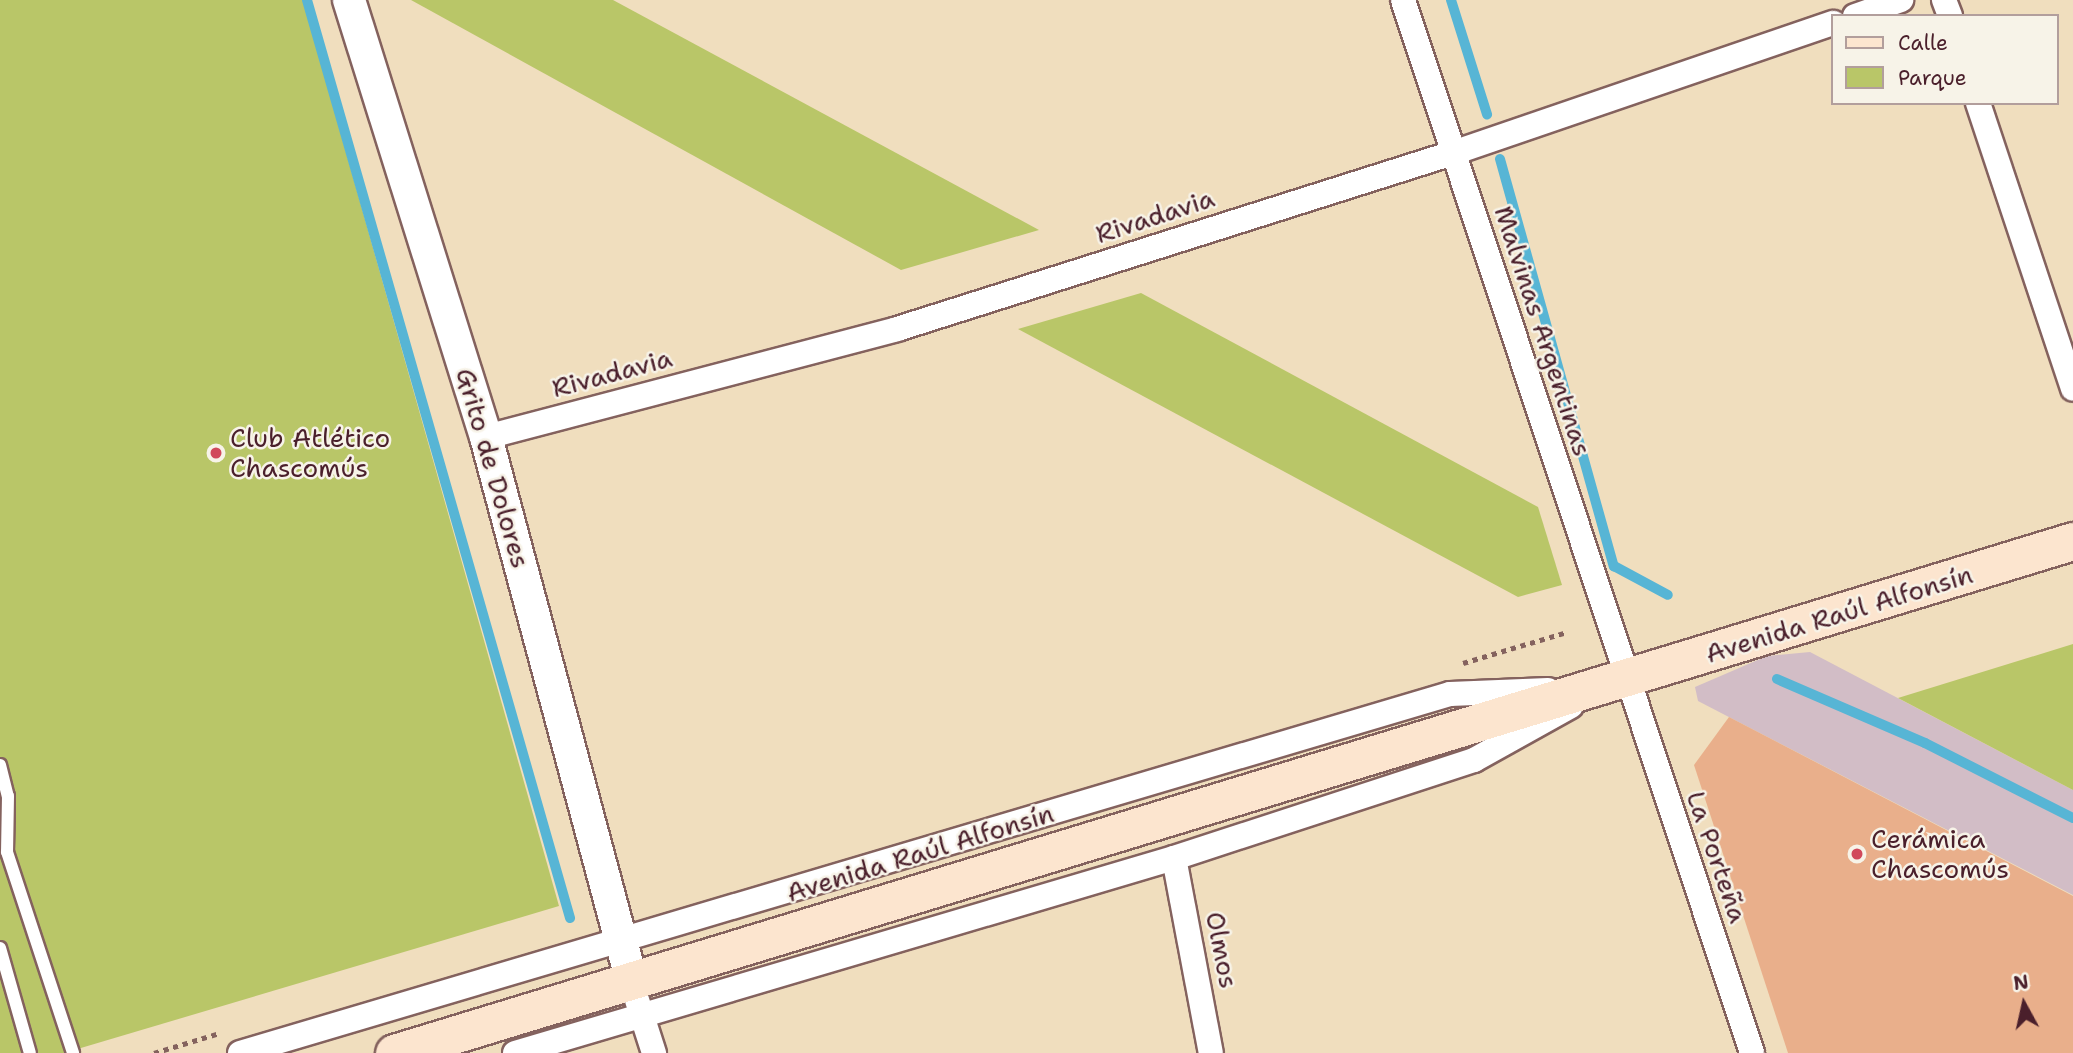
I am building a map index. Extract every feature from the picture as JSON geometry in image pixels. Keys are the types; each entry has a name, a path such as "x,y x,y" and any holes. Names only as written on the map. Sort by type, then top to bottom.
{"main road":[{"name":"Avenida Raúl Alfonsín","path":"394,1053 636,999 1616,684 2073,541"}],"street":[{"name":"Grito de Dolores","path":"349,0 486,437 636,999"},
{"name":"Malvinas Argentinas","path":"1404,0 1616,684"},
{"path":"1861,14 1901,0"},
{"name":"Rivadavia","path":"486,437 897,328 1453,153 1832,23"},
{"path":"1980,105 2073,389"},
{"name":"Avenida Raúl Alfonsín","path":"515,1053 636,999 1174,858 1474,760 1616,684"},
{"name":"Avenida Raúl Alfonsín","path":"240,1053 1450,694 1616,684"},
{"name":"La Porteña","path":"1616,684 1752,1053"},
{"name":"Olmos","path":"1174,858 1211,1053"},
{"path":"636,999 654,1053"}],"lane":[{"path":"0,765 8,796 7,852 73,1053"},
{"path":"0,948 30,1053"}],"shaded area":[{"path":"1810,652 2073,790 2073,895 1698,701 1695,687 1767,656"}],"green space":[{"name":"Club Atlético Chascomús","path":"0,0 303,0 559,906 64,1053 0,1053"},
{"path":"411,0 613,0 1039,230 901,270"},
{"path":"1141,293 1538,507 1562,585 1518,597 1018,329"},
{"path":"2073,644 2073,790 1898,698"}],"building":[{"name":"Cerámica Chascomús","path":"1729,717 2073,896 2073,1053 1788,1053 1694,765"}],"waterway":[{"path":"307,0 570,918"},
{"path":"1451,0 1487,114"},
{"path":"1500,159 1614,566 1668,595"},
{"path":"1777,679 1925,743 2073,818"}],"place":[{"name":"Club Atlético Chascomús","path":"216,453"},
{"name":"Cerámica Chascomús","path":"1857,854"}]}
